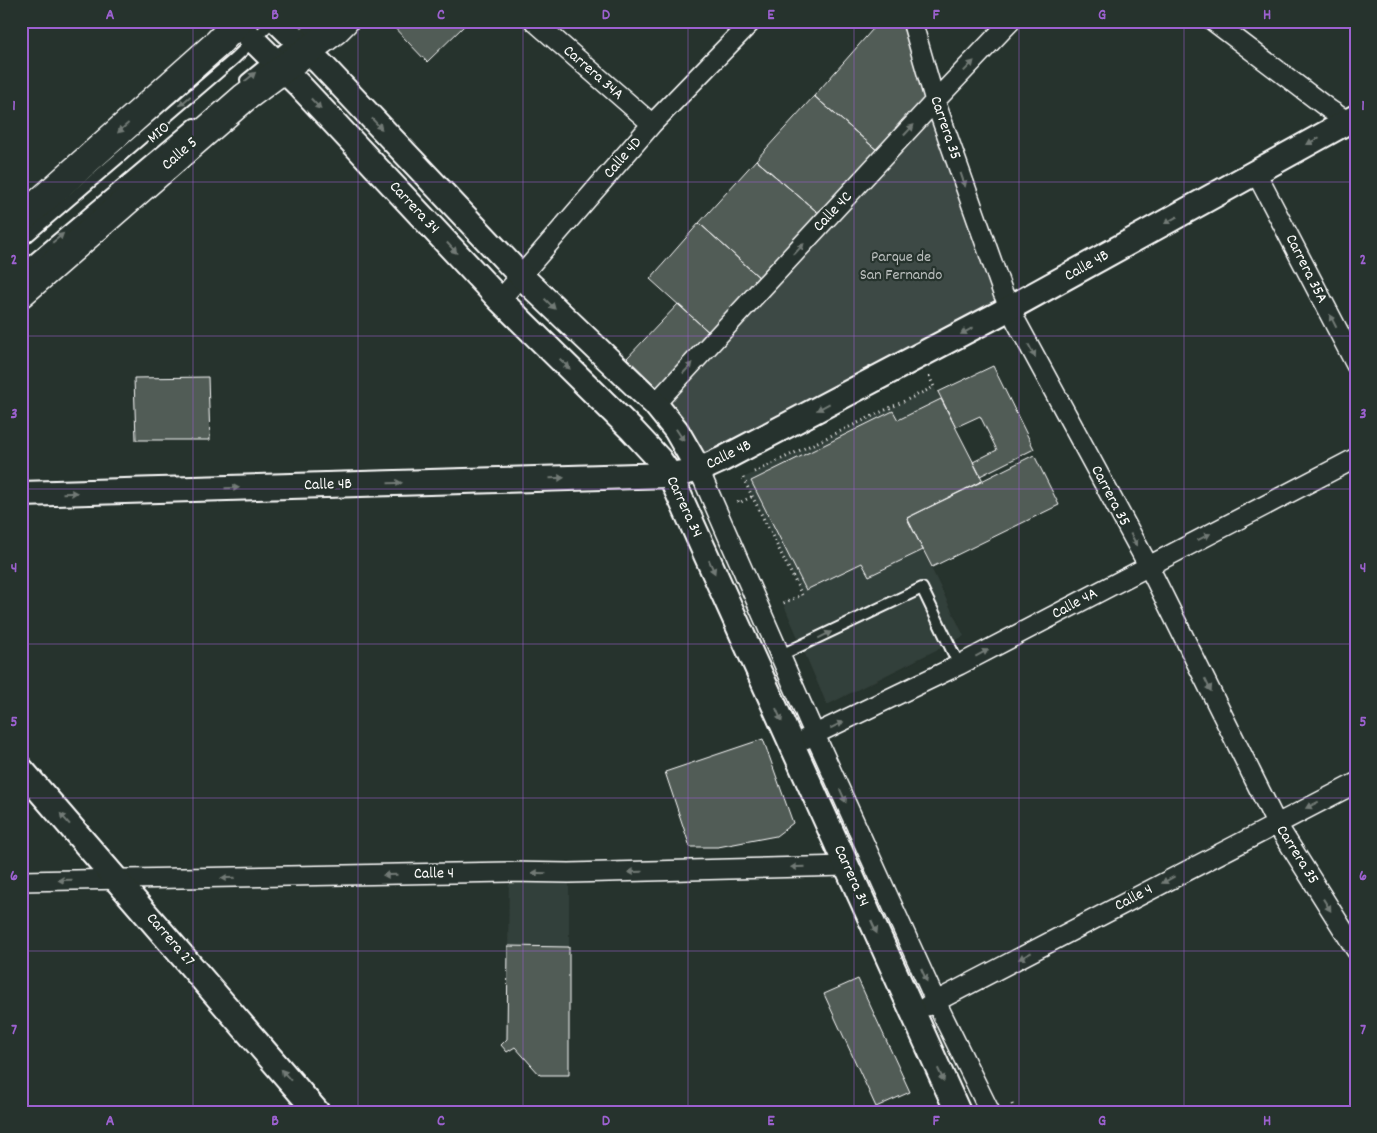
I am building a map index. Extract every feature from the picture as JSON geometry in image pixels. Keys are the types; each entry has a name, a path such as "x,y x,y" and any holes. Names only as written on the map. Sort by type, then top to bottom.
{"main road":[{"name":"Calle 5","path":"21,293 244,98 277,64 302,45 344,21"},
{"path":"24,212 211,49 241,27"}],"street":[{"name":"Carrera 34","path":"277,21 521,276 655,404 676,430 699,470 815,735 936,1002 990,1112"},
{"name":"Carrera 34A","path":"534,21 652,124"},
{"name":"Calle 4D","path":"500,300 652,124 752,21"},
{"name":"Carrera 35","path":"912,21 935,101 1010,308 1148,565 1276,823 1356,950"},
{"name":"Calle 4C","path":"655,404 1011,21"},
{"path":"1213,21 1330,110 1351,119"},
{"name":"Carrera 34","path":"241,27 500,300 632,430 659,459 670,475 958,1112"},
{"name":"Calle 4B","path":"21,494 670,475 699,470 1010,308 1351,119"},
{"name":"Carrera 35A","path":"1256,173 1356,364"},
{"name":"Calle 4A","path":"792,744 815,735 959,665 1356,458"},
{"name":"Carrera 27","path":"21,769 119,880 317,1112"},
{"name":"Calle 4","path":"913,1013 1356,782"},
{"name":"Calle 4","path":"21,881 569,873 847,866"}],"lane":[{"name":"MIO","path":"21,242 241,27 273,21"},
{"path":"302,45 318,21"},
{"path":"236,89 277,64"},
{"name":"MIO","path":"21,270 205,114"},
{"path":"781,655 922,588 959,665"}],"path":[{"path":"752,473 934,386"},
{"path":"743,478 802,595"},
{"path":"736,497 739,504 753,496"}],"shaded area":[{"path":"934,387 983,481 907,518 964,636 827,705 783,603 802,594 743,478"},
{"path":"509,872 569,873 569,1075 540,1075 516,1048 507,1052 501,1045 507,1039"}],"green space":[{"name":"Parque de San Fernando","path":"935,101 1010,308 699,470 655,404"}],"building":[{"path":"388,21 460,21 464,26 427,62"},
{"path":"880,21 901,21 927,99 911,115 908,113 895,128 898,131 879,152 814,96"},
{"path":"814,96 879,152 822,216 756,160"},
{"path":"756,160 822,216 762,280 699,223"},
{"path":"699,223 762,280 712,335 650,279"},
{"path":"678,304 712,335 661,391 627,358"},
{"path":"993,366 1034,449 980,476 973,462 997,450 980,416 956,427 938,392"},
{"path":"208,377 210,440 136,440 134,378"},
{"path":"941,399 983,481 907,518 923,550 869,576 862,563 806,590 751,481 893,411 898,420"},
{"path":"1034,455 1059,505 932,567 907,518"},
{"path":"763,739 793,823 776,836 718,847 690,847 665,772"},
{"path":"508,946 569,947 569,1075 540,1075 515,1047 507,1052 501,1045 507,1039"},
{"path":"858,979 910,1092 876,1107 824,994"}]}
